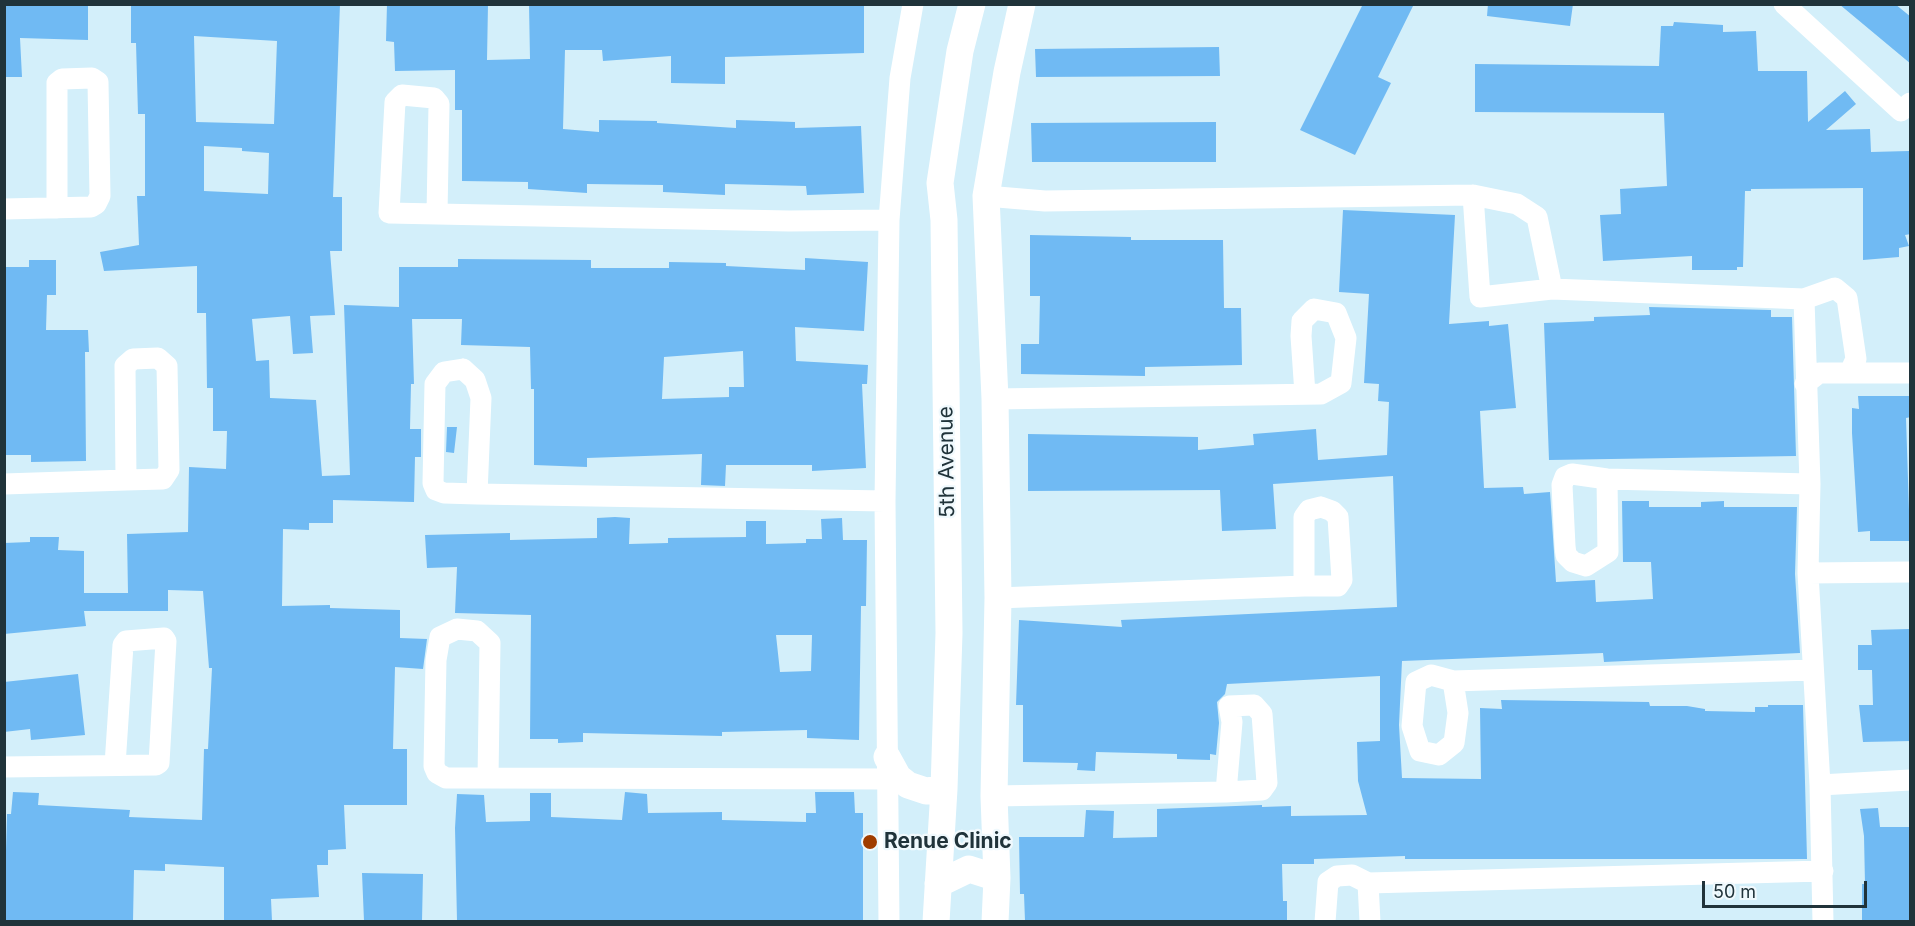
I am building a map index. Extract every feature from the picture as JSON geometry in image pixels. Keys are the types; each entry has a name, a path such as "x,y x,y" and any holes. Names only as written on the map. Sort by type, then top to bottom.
{"street":[{"path":"889,921 885,501 889,220 900,78 913,4"},
{"name":"5th Avenue","path":"936,921 944,789 949,610 944,220 940,183 960,51 972,4"},
{"path":"995,921 997,878 994,796 998,598 995,399 986,196 1022,4"},
{"path":"1784,4 1901,111 1911,103"},
{"path":"4,209 57,208 91,207 100,196 98,82 92,78 62,79 57,83 57,208"},
{"path":"436,214 439,104 434,98 402,95 395,102 389,213 436,214 889,220"},
{"path":"986,196 1045,201 1473,195 1517,204 1537,217 1552,289"},
{"path":"1473,195 1480,297 1552,289 1804,299 1835,288 1846,298 1856,359 1850,372"},
{"path":"1804,299 1810,484 1808,573 1820,785 1823,921"},
{"path":"4,484 163,479 169,470 167,366 158,358 133,359 125,366 126,480"},
{"path":"477,494 481,398 476,380 463,369 444,372 435,384 433,483 436,490 444,494 885,501"},
{"path":"1805,384 1819,373 1911,373"},
{"path":"995,399 1305,394"},
{"path":"1607,479 1810,484"},
{"path":"1808,573 1911,572"},
{"path":"998,598 1304,586"},
{"path":"488,778 490,643 477,631 457,630 440,637 436,660 434,766 437,773 446,778 488,778 887,768 908,785 926,790 944,789"},
{"path":"4,767 115,765 159,763 166,641 164,638 126,641 123,645 115,765"},
{"path":"1454,681 1813,670"},
{"path":"1820,785 1911,780"},
{"path":"994,796 1226,792"},
{"path":"938,884 969,869 997,878"},
{"path":"1326,921 1328,882 1337,876 1352,875 1368,883 1823,871"},
{"path":"1368,883 1370,921"}],"building":[{"path":"4,4 88,4 88,40 20,38 22,77 4,77"},
{"path":"131,4 340,4 333,197 342,197 342,251 330,251 335,315 310,316 313,353 293,354 290,316 252,319 256,361 269,360 270,398 316,400 322,476 350,475 344,305 399,307 399,267 458,267 458,259 591,260 591,268 669,268 669,262 726,263 726,266 805,270 805,258 868,262 864,331 795,327 796,361 868,365 867,384 862,384 866,468 812,471 812,465 726,465 725,486 701,485 702,454 587,458 587,467 534,465 534,389 531,389 530,347 461,345 462,319 412,319 414,384 411,384 410,429 421,429 421,457 415,457 414,502 333,500 333,523 309,523 309,530 283,529 282,606 330,605 330,608 400,610 400,638 427,639 423,669 395,667 393,749 407,749 407,805 344,805 346,849 328,850 328,865 317,865 319,897 271,899 272,921 224,921 224,867 165,864 165,871 134,870 133,921 4,921 7,814 11,814 13,792 39,793 38,805 130,810 129,817 202,820 204,749 208,749 212,668 209,668 203,591 168,590 168,611 84,611 86,626 4,634 4,543 30,542 30,537 59,537 58,550 84,551 84,593 128,593 127,534 188,532 189,467 226,469 227,431 213,431 213,388 207,388 206,313 197,313 197,266 104,271 100,252 139,245 137,196 145,196 145,114 138,114 136,43 131,43","holes":["194,36 277,41 274,124 196,122","204,146 242,148 242,151 269,153 268,194 204,191","743,351 744,387 729,387 729,397 662,399 664,357"]},
{"path":"387,4 488,4 487,60 530,59 529,4 864,4 864,53 725,57 725,84 671,83 671,56 603,61 602,50 565,50 563,129 599,132 599,120 657,121 657,123 736,128 736,120 795,122 795,128 861,126 864,193 807,195 806,186 725,184 725,195 663,192 663,185 587,184 587,193 528,189 528,182 462,181 462,110 455,110 455,70 395,71 394,42 386,41"},
{"path":"1363,4 1414,4 1378,77 1391,83 1355,155 1300,130"},
{"path":"1488,4 1573,4 1570,26 1487,16"},
{"path":"1839,4 1895,4 1911,17 1911,64"},
{"path":"1674,22 1723,25 1723,32 1756,31 1758,71 1807,71 1808,122 1845,91 1856,104 1826,130 1870,129 1871,152 1909,151 1911,234 1905,235 1909,246 1899,248 1899,257 1863,260 1863,188 1751,189 1751,191 1745,191 1743,267 1737,267 1737,270 1692,270 1692,256 1603,261 1600,215 1621,214 1620,189 1667,186 1664,113 1475,112 1475,64 1659,66 1661,26 1673,26"},
{"path":"1219,47 1220,76 1036,77 1035,49"},
{"path":"1216,122 1216,162 1032,162 1031,123"},
{"path":"1343,210 1455,215 1449,324 1489,321 1489,326 1508,324 1516,408 1480,411 1484,488 1523,487 1524,494 1550,492 1556,582 1595,580 1596,602 1653,599 1651,562 1623,562 1622,501 1649,501 1649,507 1701,507 1701,502 1724,501 1724,507 1797,507 1795,574 1800,653 1604,662 1603,653 1402,661 1399,725 1402,778 1481,779 1480,708 1502,709 1501,700 1649,702 1650,706 1687,706 1705,709 1705,711 1755,712 1755,707 1768,707 1768,705 1803,705 1807,859 1405,859 1405,856 1314,859 1314,864 1282,864 1283,901 1287,901 1287,921 1025,921 1024,894 1020,894 1019,837 1084,837 1086,810 1114,811 1113,838 1157,837 1157,809 1262,805 1262,807 1291,806 1291,816 1367,815 1358,781 1357,742 1380,741 1380,676 1227,684 1225,694 1217,702 1219,723 1216,755 1210,754 1210,760 1177,759 1177,754 1096,752 1095,771 1077,770 1078,763 1023,762 1023,705 1016,705 1019,620 1122,627 1121,620 1397,607 1393,476 1273,484 1276,529 1222,531 1220,490 1028,491 1028,434 1198,437 1198,450 1254,445 1253,434 1316,429 1318,460 1387,455 1389,402 1378,401 1379,384 1364,383 1369,294 1339,292"},
{"path":"1030,235 1131,237 1131,240 1223,240 1224,308 1241,308 1242,365 1145,367 1145,376 1021,374 1021,344 1039,344 1040,296 1030,296"},
{"path":"29,260 56,260 56,295 47,295 46,330 88,330 89,352 85,352 86,461 31,462 31,455 4,455 4,267 29,267"},
{"path":"1649,307 1771,310 1771,317 1792,317 1796,456 1549,460 1544,323 1594,321 1594,317 1650,315"},
{"path":"1858,396 1911,396 1911,417 1906,418 1910,541 1870,541 1870,531 1858,532 1852,408 1859,409"},
{"path":"447,427 457,427 454,453 446,452"},
{"path":"597,518 630,518 629,544 668,543 668,538 746,537 746,521 766,521 766,544 806,543 806,539 822,539 821,519 842,518 843,540 867,540 866,606 861,606 859,740 807,738 807,730 722,732 722,736 583,733 583,742 558,743 558,739 530,739 531,615 455,613 457,567 427,568 425,535 510,533 510,540 597,538","holes":["776,635 812,635 811,671 780,672"]},
{"path":"1909,629 1911,741 1863,742 1859,705 1873,705 1872,670 1858,670 1858,645 1872,645 1871,630"},
{"path":"78,674 85,735 31,740 30,729 4,732 4,682"},
{"path":"625,792 647,794 648,813 722,812 722,820 806,822 806,813 816,813 815,792 854,792 855,813 863,813 863,921 457,921 455,828 457,794 484,795 486,822 530,821 530,793 551,793 551,817 622,820"},
{"path":"1878,808 1880,827 1911,827 1911,921 1862,921 1862,884 1865,884 1864,836 1860,809"},
{"path":"362,873 423,874 422,921 364,921"}],"place":[{"name":"Renue Clinic","path":"870,842"}]}
